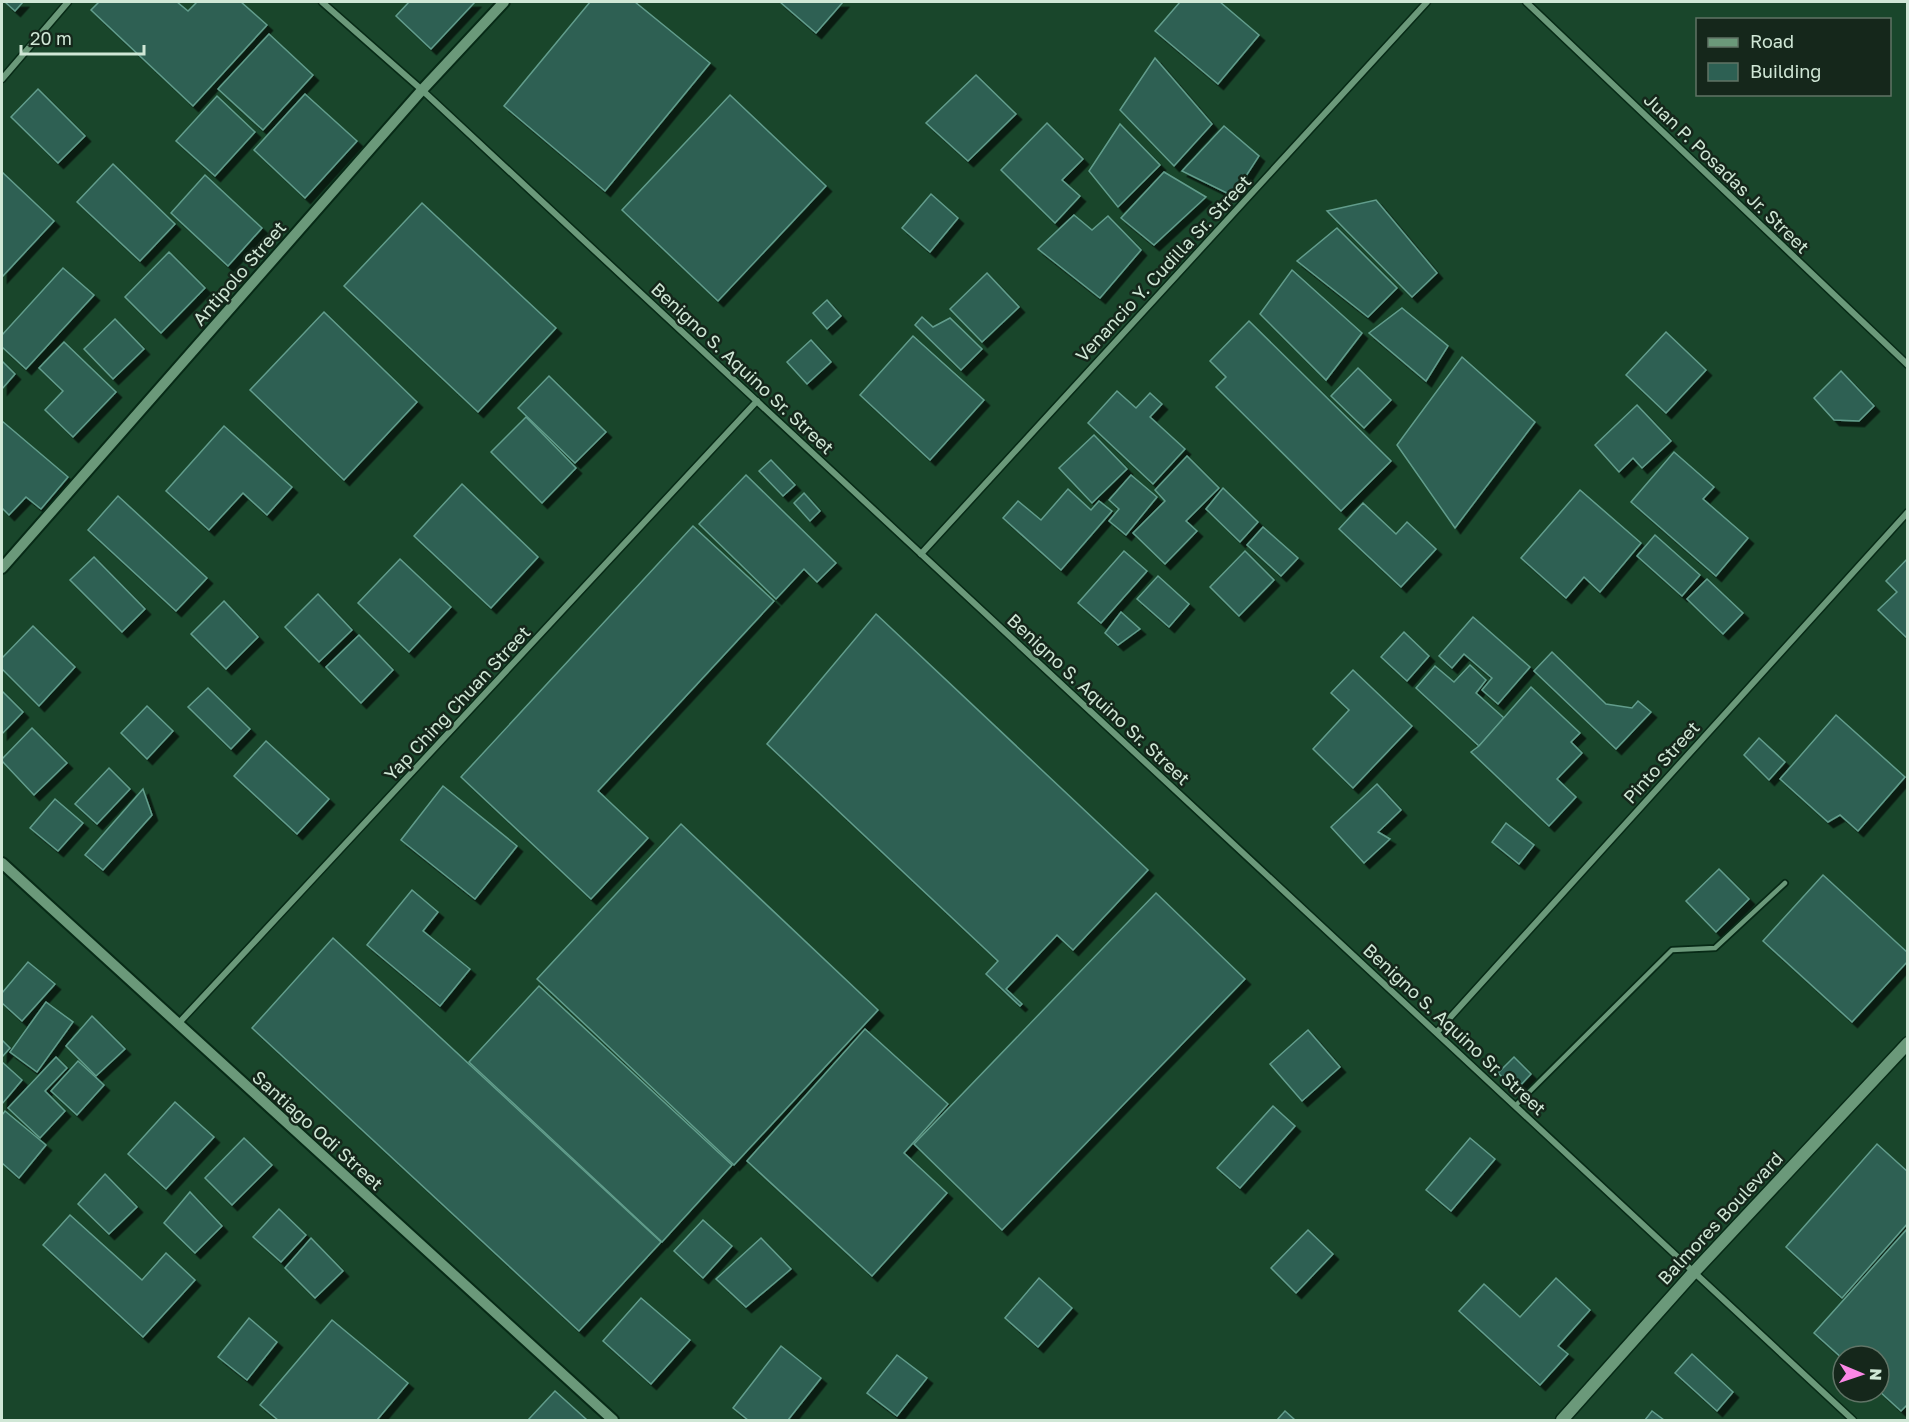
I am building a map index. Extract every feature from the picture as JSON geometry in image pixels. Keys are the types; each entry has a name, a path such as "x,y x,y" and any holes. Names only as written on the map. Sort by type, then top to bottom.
{"main road":[{"name":"Balmores Boulevard","path":"1562,1420 1694,1272 1908,1043"}],"street":[{"path":"2,79 68,2"},
{"name":"Benigno S. Aquino Sr. Street","path":"322,2 422,90 1853,1420"},
{"name":"Antipolo Street","path":"2,568 422,90 504,2"},
{"name":"Venancio Y. Cudilla Sr. Street","path":"921,554 1427,2"},
{"name":"Juan P. Posadas Jr. Street","path":"1526,2 1908,365"},
{"name":"Yap Ching Chuan Street","path":"178,1024 757,401"},
{"name":"Pinto Street","path":"1437,1032 1908,512"},
{"name":"Santiago Odi Street","path":"2,863 613,1420"}],"lane":[{"path":"1515,1106 1672,950 1715,948 1785,883"}],"building":[{"path":"5,2 23,2 15,11"},
{"path":"99,2 177,2 188,11 197,2 241,2 267,25 193,106 91,10"},
{"path":"409,2 475,2 431,49 396,16"},
{"path":"590,2 635,2 710,63 605,191 504,106"},
{"path":"780,2 843,2 816,33"},
{"path":"1180,2 1220,2 1259,35 1218,84 1155,31"},
{"path":"269,34 313,75 263,130 218,89"},
{"path":"1155,58 1212,124 1174,166 1120,110"},
{"path":"976,75 1016,114 968,161 926,123"},
{"path":"38,89 85,136 58,163 11,117"},
{"path":"305,94 357,141 305,198 254,150"},
{"path":"730,95 826,186 718,301 622,210"},
{"path":"217,96 255,132 215,176 176,141"},
{"path":"1047,123 1083,159 1062,180 1080,196 1055,223 1001,170"},
{"path":"1120,124 1160,165 1118,207 1089,171"},
{"path":"1224,126 1259,156 1233,196 1182,171"},
{"path":"113,164 175,224 140,261 77,202"},
{"path":"2,172 54,221 2,277"},
{"path":"1164,172 1206,197 1154,245 1121,218"},
{"path":"205,175 262,228 228,266 171,213"},
{"path":"931,194 958,218 930,252 902,228"},
{"path":"1376,200 1437,273 1412,297 1327,211"},
{"path":"422,203 556,328 478,412 344,286"},
{"path":"1074,215 1092,230 1108,216 1141,250 1100,298 1038,249"},
{"path":"1337,228 1397,288 1368,317 1297,261"},
{"path":"169,252 205,288 161,333 125,297"},
{"path":"63,268 94,295 26,369 2,347 2,335"},
{"path":"1292,270 1362,333 1326,380 1260,314"},
{"path":"987,273 1019,307 982,342 950,309"},
{"path":"827,300 841,316 827,329 813,313"},
{"path":"1402,308 1448,346 1426,381 1369,333"},
{"path":"324,312 417,402 344,480 250,390"},
{"path":"922,317 933,327 950,318 982,349 961,370 915,325"},
{"path":"115,319 144,349 113,379 84,349"},
{"path":"1249,321 1391,461 1341,511 1216,387 1226,377 1210,361"},
{"path":"1666,332 1706,370 1666,413 1626,375"},
{"path":"913,336 984,400 930,460 860,395"},
{"path":"811,340 831,362 807,384 787,362"},
{"path":"64,342 116,392 73,437 45,410 63,391 39,368"},
{"path":"1462,357 1535,422 1455,528 1397,445"},
{"path":"2,361 15,374 2,389"},
{"path":"1358,368 1391,400 1364,428 1331,396"},
{"path":"1841,371 1874,406 1859,421 1834,420 1814,398"},
{"path":"549,376 606,432 575,463 518,408"},
{"path":"1117,391 1136,408 1150,393 1162,404 1150,417 1185,449 1153,484 1088,423"},
{"path":"1637,405 1671,441 1642,468 1633,458 1619,472 1595,445"},
{"path":"526,417 576,468 542,503 491,452"},
{"path":"2,421 68,477 41,509 26,497 9,515 2,508"},
{"path":"224,426 292,487 267,515 243,493 209,530 166,491"},
{"path":"1094,435 1127,469 1092,503 1059,468"},
{"path":"1674,452 1714,487 1703,499 1748,538 1716,576 1631,502"},
{"path":"1187,456 1219,488 1186,521 1197,531 1165,564 1133,533 1165,501 1155,490"},
{"path":"771,460 795,485 783,496 759,471"},
{"path":"746,475 836,563 817,582 804,569 776,599 699,524"},
{"path":"1131,475 1157,497 1126,535 1109,521 1119,509 1109,500"},
{"path":"462,484 538,557 491,608 414,536"},
{"path":"1223,488 1258,522 1240,542 1206,509"},
{"path":"1068,489 1091,510 1099,501 1112,511 1061,570 1003,518 1018,501 1041,520"},
{"path":"1580,490 1641,543 1600,592 1584,577 1566,598 1521,558"},
{"path":"804,493 820,511 810,521 794,503"},
{"path":"118,496 207,578 176,611 88,530"},
{"path":"1363,503 1396,534 1407,522 1436,549 1401,587 1339,529"},
{"path":"693,526 774,601 598,791 648,838 591,899 461,777"},
{"path":"1263,527 1298,558 1281,576 1247,545"},
{"path":"1655,535 1700,575 1682,596 1637,556"},
{"path":"1124,551 1147,571 1101,623 1078,603"},
{"path":"1245,551 1274,580 1239,616 1210,587"},
{"path":"94,557 145,609 122,632 70,580"},
{"path":"1908,558 1908,639 1878,610 1897,592 1886,581"},
{"path":"400,559 451,607 409,652 358,603"},
{"path":"1158,576 1189,604 1169,627 1137,599"},
{"path":"1707,579 1743,613 1723,634 1687,599"},
{"path":"318,594 352,630 319,662 285,627"},
{"path":"224,601 258,637 226,669 191,634"},
{"path":"1121,612 1140,629 1118,645 1105,633"},
{"path":"876,614 1148,870 1073,950 1057,935 1006,989 1022,1004 1020,1006 986,974 998,961 767,744"},
{"path":"1473,617 1530,667 1498,704 1482,690 1492,678 1464,654 1452,668 1439,656"},
{"path":"33,626 75,667 39,706 2,669 2,658"},
{"path":"1404,632 1429,656 1407,681 1381,657"},
{"path":"359,635 393,670 361,703 326,667"},
{"path":"1552,652 1606,704 1632,708 1638,701 1651,712 1616,749 1534,671"},
{"path":"1470,665 1486,680 1476,693 1504,718 1479,746 1416,688 1435,666 1454,682"},
{"path":"1353,670 1412,726 1353,788 1313,749 1349,710 1331,693"},
{"path":"1531,687 1580,733 1571,742 1582,753 1557,779 1576,797 1549,826 1471,752 1479,746"},
{"path":"208,688 250,729 231,749 188,707"},
{"path":"2,691 23,712 2,734"},
{"path":"147,706 173,731 147,759 121,733"},
{"path":"1836,715 1905,777 1858,831 1840,815 1828,822 1780,779"},
{"path":"32,728 67,763 34,795 2,761"},
{"path":"1759,738 1785,762 1769,780 1744,755"},
{"path":"266,741 329,799 297,834 234,776"},
{"path":"109,768 130,789 97,824 75,804"},
{"path":"1377,784 1401,810 1378,832 1390,839 1364,863 1331,827"},
{"path":"443,786 517,846 475,899 401,840"},
{"path":"143,789 152,815 103,870 85,855"},
{"path":"55,799 83,823 58,851 30,828"},
{"path":"1506,823 1534,845 1519,864 1492,842"},
{"path":"681,824 878,1010 734,1165 537,979"},
{"path":"1719,869 1749,899 1716,932 1686,901"},
{"path":"1823,875 1908,953 1908,961 1852,1022 1763,941"},
{"path":"412,890 438,912 423,931 470,969 440,1006 367,945"},
{"path":"1156,893 1245,979 1002,1230 914,1144"},
{"path":"333,938 661,1242 579,1331 252,1028"},
{"path":"28,962 55,984 22,1021 2,1003 2,993"},
{"path":"539,986 732,1165 662,1242 469,1062"},
{"path":"46,1002 73,1022 37,1072 10,1052"},
{"path":"92,1016 125,1049 96,1076 66,1046"},
{"path":"865,1029 948,1104 904,1153 947,1193 872,1276 747,1161"},
{"path":"1308,1030 1340,1067 1302,1101 1270,1064"},
{"path":"2,1040 10,1048 2,1057"},
{"path":"56,1057 67,1068 45,1091 65,1111 40,1138 8,1108"},
{"path":"1514,1057 1531,1074 1516,1090 1498,1073"},
{"path":"78,1061 104,1085 77,1115 51,1091"},
{"path":"2,1062 22,1080 2,1104"},
{"path":"175,1102 214,1137 166,1189 128,1154"},
{"path":"1273,1106 1295,1126 1240,1188 1217,1168"},
{"path":"5,1111 46,1145 19,1178 2,1163 2,1115"},
{"path":"244,1138 272,1165 232,1205 205,1178"},
{"path":"1470,1138 1495,1159 1451,1211 1426,1190"},
{"path":"1877,1144 1908,1172 1908,1223 1842,1298 1786,1247"},
{"path":"105,1174 137,1207 109,1234 78,1204"},
{"path":"190,1192 222,1226 195,1253 164,1223"},
{"path":"279,1209 306,1235 281,1262 253,1237"},
{"path":"70,1215 142,1280 166,1253 195,1280 143,1337 43,1245"},
{"path":"703,1220 732,1246 703,1278 674,1251"},
{"path":"1908,1228 1908,1404 1901,1411 1891,1402 1891,1344 1831,1344 1831,1348 1814,1333"},
{"path":"1308,1230 1333,1254 1296,1293 1271,1268"},
{"path":"311,1238 343,1271 315,1298 285,1268"},
{"path":"761,1238 791,1269 746,1307 716,1279"},
{"path":"1039,1278 1072,1308 1038,1347 1005,1318"},
{"path":"1556,1278 1590,1310 1558,1346 1568,1354 1540,1385 1459,1311 1484,1284 1520,1317"},
{"path":"641,1298 690,1340 651,1384 603,1341"},
{"path":"249,1318 277,1342 247,1380 218,1357"},
{"path":"332,1320 408,1383 377,1420 278,1420 260,1405"},
{"path":"781,1346 821,1378 788,1420 748,1420 733,1408"},
{"path":"1692,1354 1733,1392 1717,1411 1675,1373"},
{"path":"897,1355 927,1378 897,1416 867,1393"},
{"path":"555,1391 587,1420 528,1420"},
{"path":"1285,1411 1295,1420 1277,1420"},
{"path":"1652,1411 1664,1420 1645,1420"}]}
